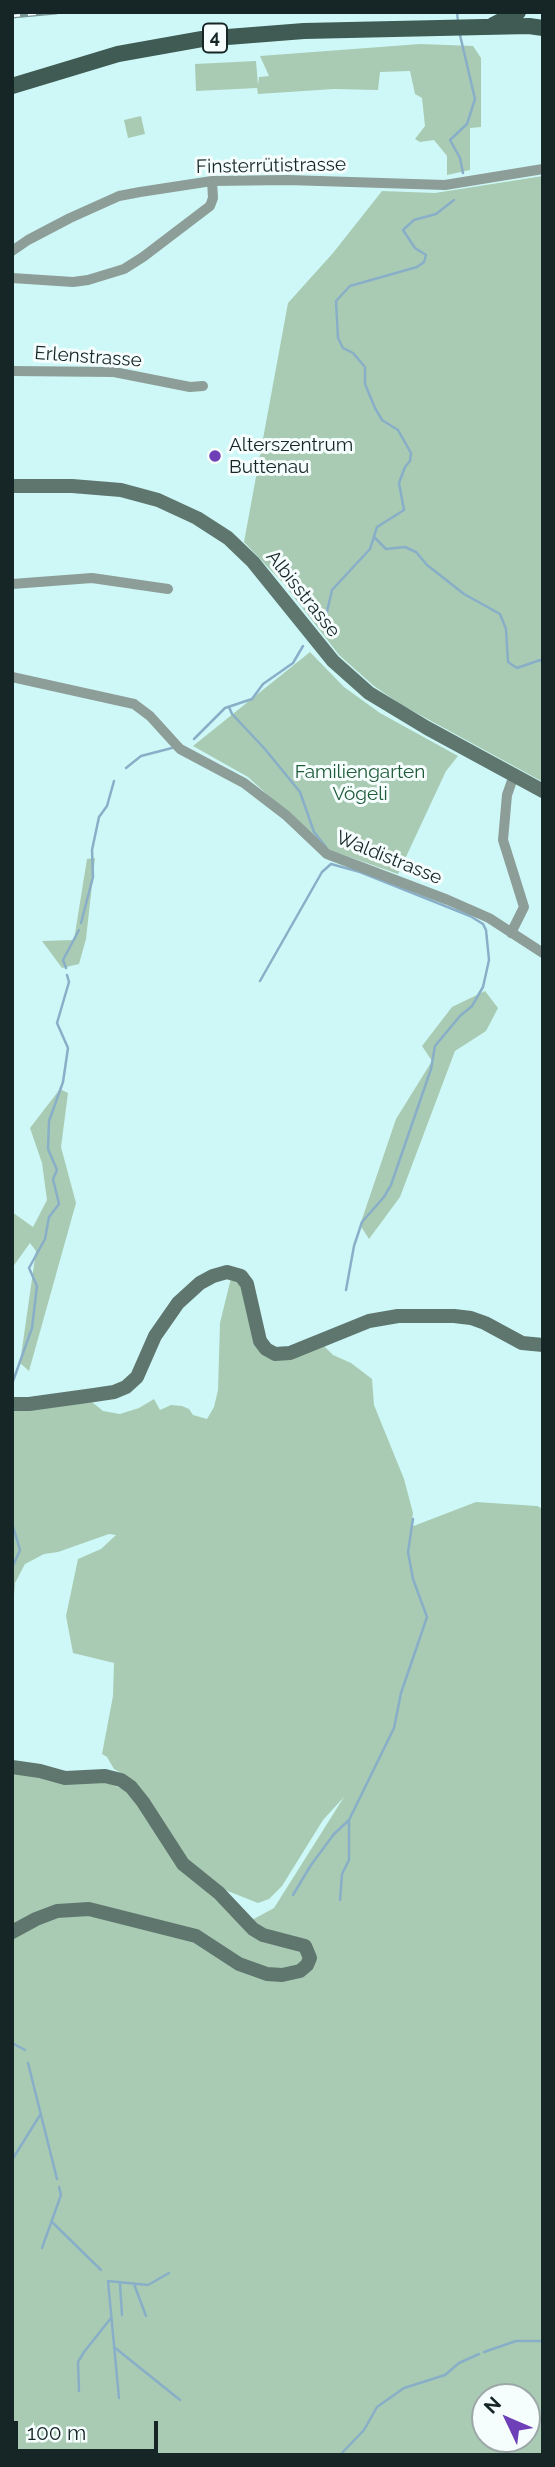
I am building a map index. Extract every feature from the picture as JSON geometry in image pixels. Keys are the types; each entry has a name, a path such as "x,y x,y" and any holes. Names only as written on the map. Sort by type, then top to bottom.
{"main road":[{"path":"489,27 519,12"},
{"name":"4","path":"12,86 118,54 192,40 304,31 538,26"},
{"path":"508,27 543,37"}],"street":[{"name":"Finsterrütistrasse","path":"12,251 28,240 119,196 212,181 445,185 543,169"},
{"path":"12,278 88,281 124,268 143,257 210,206 213,198 212,181"},
{"name":"Erlenstrasse","path":"12,371 114,372 190,387 203,386"},
{"name":"Albisstrasse","path":"12,486 72,486 121,490 158,500 198,518 228,538 253,562 314,639 353,680 396,710 543,791"},
{"path":"12,584 92,578 168,589"},
{"name":"Waldistrasse","path":"12,677 134,704 150,716 180,749 244,783 287,816 327,853 489,918 543,953"},
{"path":"512,933 524,907 503,840 507,795 513,775"},
{"path":"12,1404 94,1395 126,1387 137,1377 155,1336 178,1303 200,1283 227,1272 241,1276 247,1284 260,1341 266,1349 275,1354 290,1353 369,1321 398,1316 471,1318 522,1343 543,1345"},
{"path":"12,1767 65,1778 113,1777 127,1783 143,1802 183,1864 219,1893 253,1929 270,1937 300,1944 307,1949 310,1958 300,1971 288,1975 267,1975 239,1964 196,1936 97,1911 66,1907 12,1932"}],"green space":[{"path":"420,44 473,46 481,58 481,127 470,128 470,170 447,175 447,156 434,140 420,142 415,139 425,126 422,98 415,94 410,71 380,72 378,90 334,89 258,94 257,88 196,91 195,64 256,61 258,85 259,77 269,76 260,56"},
{"path":"141,116 145,134 128,138 124,120"},
{"path":"543,176 543,782 400,704 374,686 339,655 283,583 244,542 288,303 333,253 382,191 435,193"},
{"name":"Familiengarten Vögeli","path":"310,652 344,687 380,713 458,756 446,771 398,874 327,849 248,777 193,746"},
{"path":"95,858 86,939 79,964 62,968 42,941 74,940 87,859"},
{"path":"485,991 498,1008 486,1031 455,1051 400,1197 369,1239 360,1225 396,1119 432,1061 422,1046 452,1007"},
{"path":"60,1089 68,1093 61,1147 76,1203 29,1371 20,1363 36,1251 30,1243 12,1268 12,1212 33,1227 47,1200 42,1163 30,1128"},
{"path":"231,1278 240,1282 261,1354 322,1344 333,1355 351,1363 372,1379 374,1405 404,1479 413,1513 411,1527 476,1502 537,1506 543,1509 543,2455 12,2455 12,1771 106,1782 125,1790 133,1796 175,1862 250,1921 274,1908 344,1797 323,1820 282,1886 269,1899 258,1903 220,1888 191,1865 128,1777 114,1769 102,1754 113,1696 114,1663 73,1653 66,1616 78,1559 101,1549 116,1535 109,1534 58,1552 44,1554 25,1564 15,1583 12,1622 12,1411 92,1402 103,1411 120,1414 139,1408 154,1399 160,1410 171,1405 182,1406 189,1409 193,1415 207,1419 214,1407 218,1390 220,1323"}],"waterway":[{"path":"457,12 458,22"},
{"path":"460,35 475,99 467,124 450,140 460,158 463,173"},
{"path":"323,629 332,590 370,549 377,527 404,510 399,483 411,453 398,430 382,420 375,408 365,384 365,367 353,353 343,348 338,338 336,301 350,286 417,267 424,262 426,255 415,248 403,230 414,220 436,214 454,200"},
{"path":"374,537 386,549 405,547 416,552 427,565 464,594 500,614 506,629 508,662 517,668 540,660 543,663"},
{"path":"194,739 225,708 252,699 263,684 293,663 303,646"},
{"path":"229,707 232,714 300,792 314,832 326,847"},
{"path":"126,768 141,756 172,748"},
{"path":"81,923 93,877 92,850 99,817 107,806 114,781"},
{"path":"260,981 322,872 331,864 360,872 470,916 483,924 486,930 489,960 483,987 472,1006 435,1046 431,1069 391,1185 362,1222 354,1246 346,1290"},
{"path":"66,968 63,960 79,930"},
{"path":"12,1384 32,1328 37,1286 29,1268 45,1239 49,1217 59,1204 53,1179 57,1170 48,1149 49,1121 63,1082 68,1048 57,1023 69,982 67,975"},
{"path":"293,1895 334,1834 349,1820 394,1728 401,1693 427,1617 413,1579 408,1552 413,1519"},
{"path":"12,1523 20,1550 12,1568"},
{"path":"340,1900 342,1874 349,1860 349,1821"},
{"path":"12,2043 25,2050"},
{"path":"28,2063 57,2179"},
{"path":"12,2160 40,2115"},
{"path":"42,2248 61,2195 59,2187"},
{"path":"52,2222 101,2270"},
{"path":"119,2398 108,2281 148,2285 169,2273"},
{"path":"120,2284 122,2315"},
{"path":"134,2284 146,2316"},
{"path":"79,2391 78,2362 111,2318"},
{"path":"484,2352 516,2341 543,2341"},
{"path":"114,2347 180,2400"},
{"path":"340,2455 364,2430 377,2407 404,2388 445,2375 459,2363 479,2354"}],"railway":[{"path":"12,16 56,12"}],"place":[{"name":"Alterszentrum Buttenau","path":"215,456"}]}
